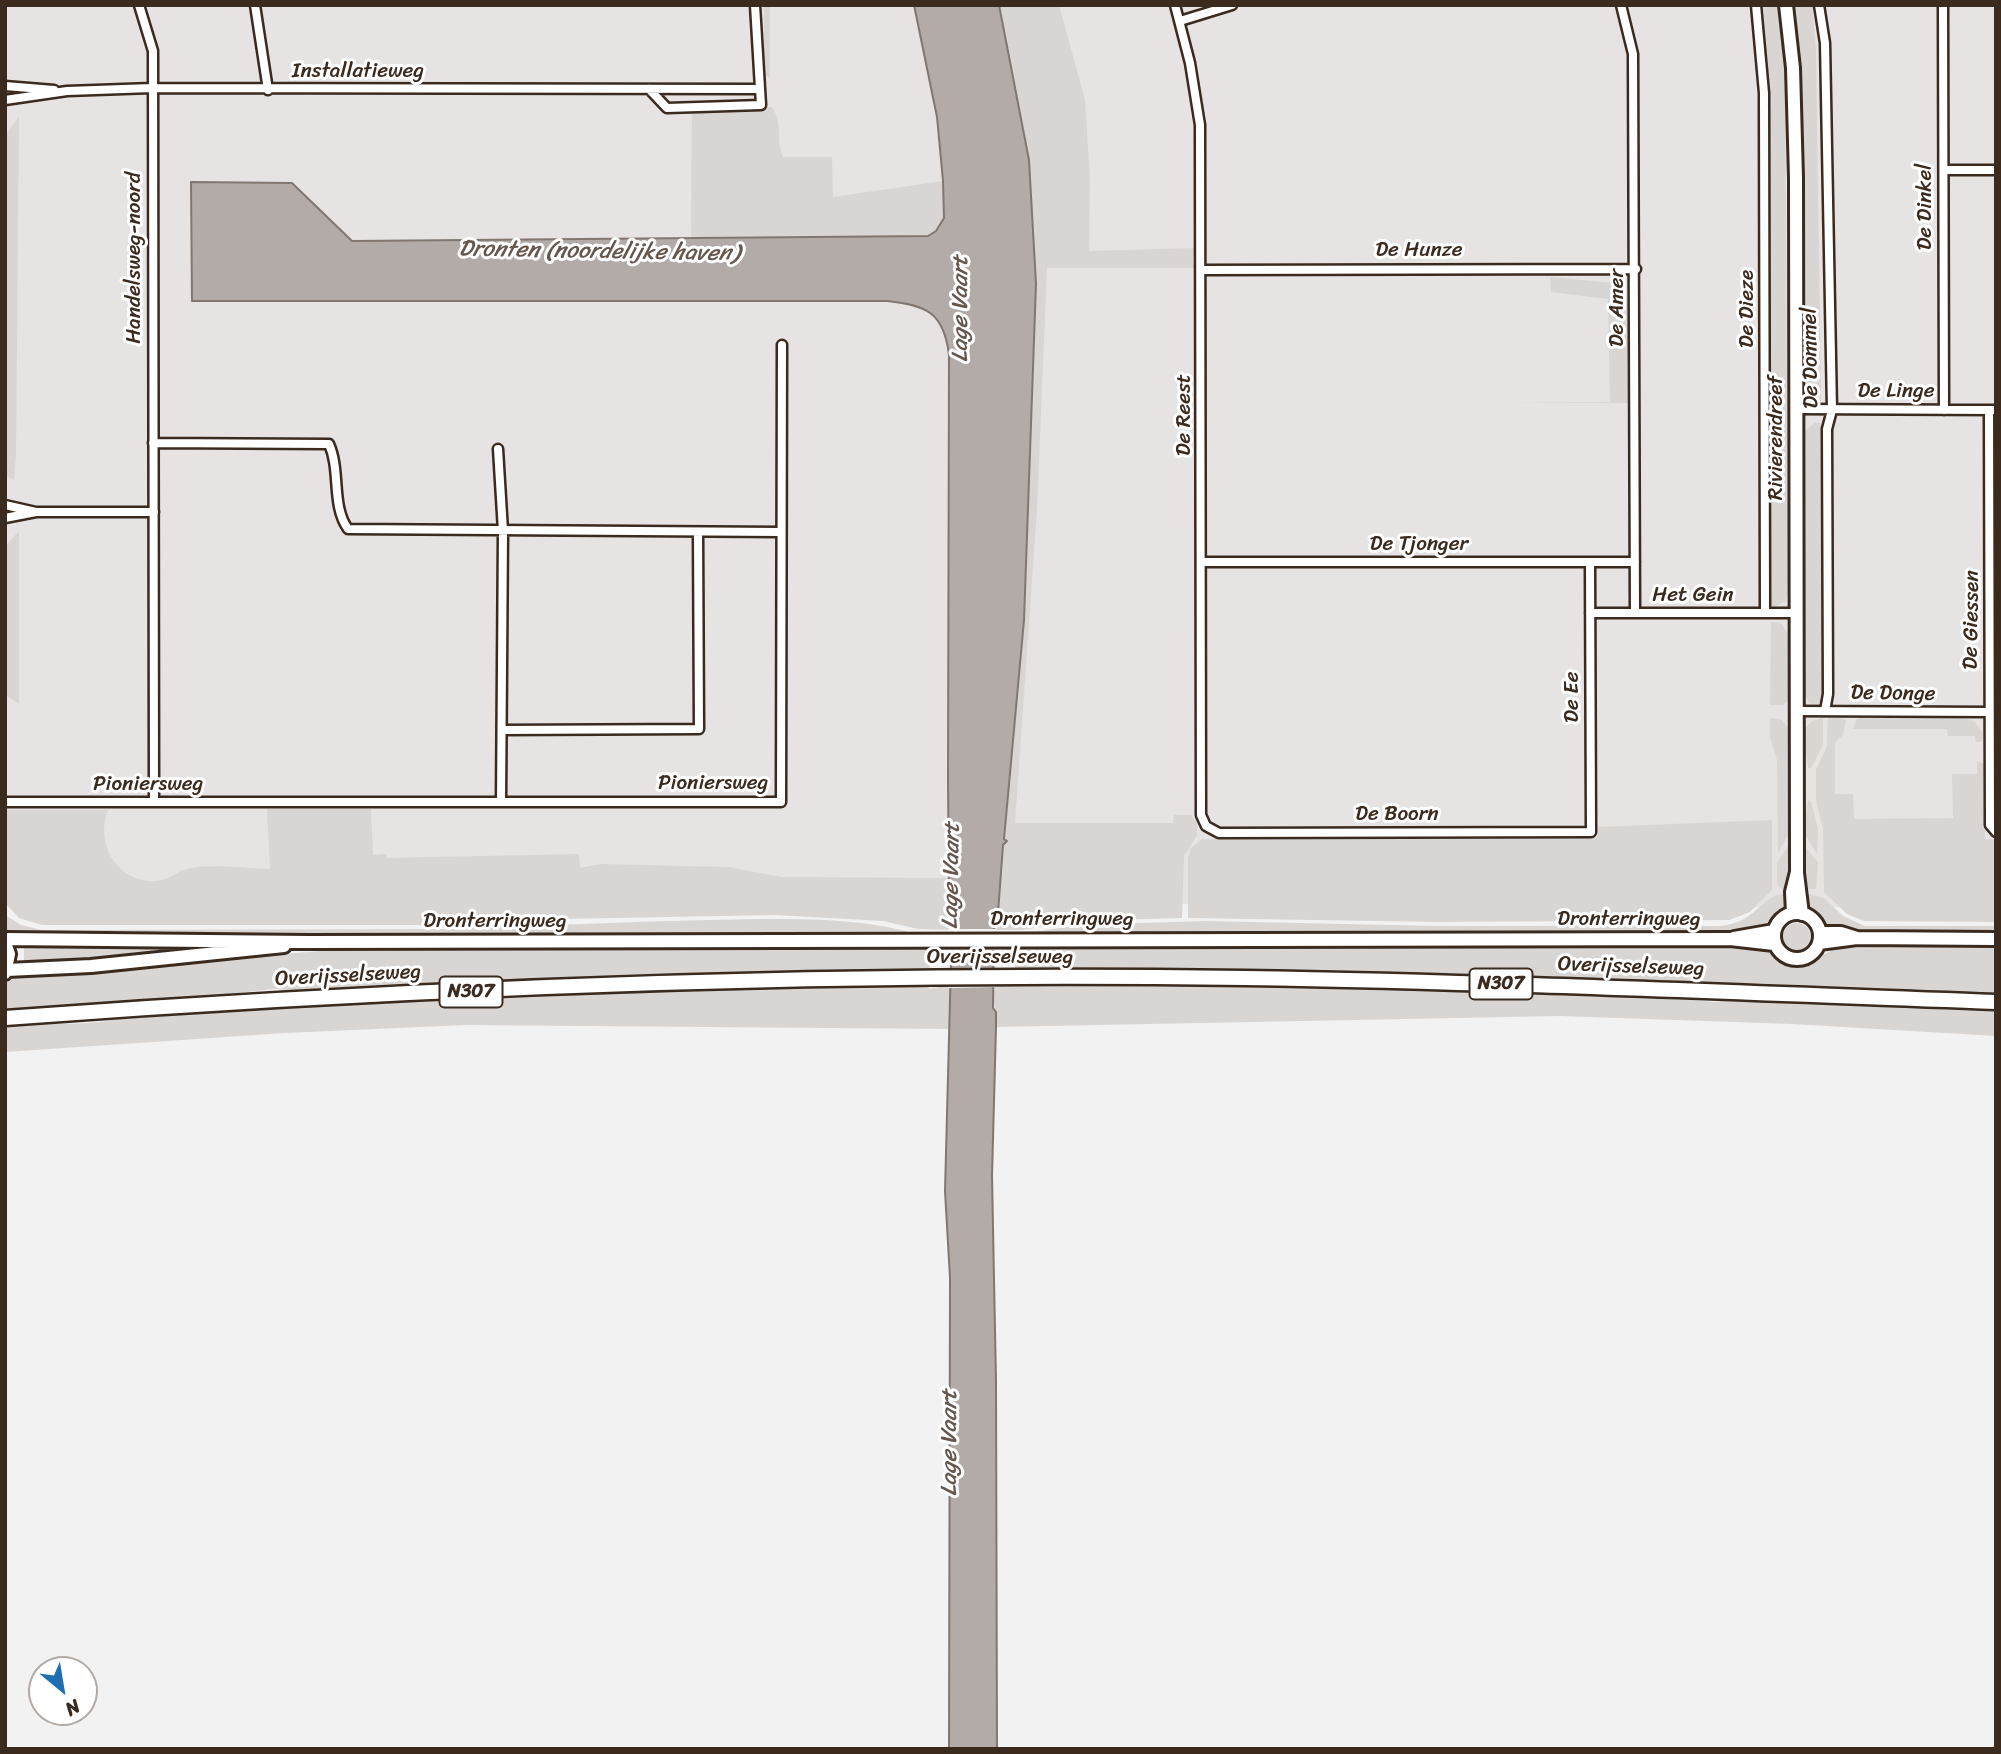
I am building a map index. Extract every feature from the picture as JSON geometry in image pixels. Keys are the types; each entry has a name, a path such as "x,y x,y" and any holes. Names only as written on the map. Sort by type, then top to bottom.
{"highway":[{"name":"Overijsselseweg","path":"5,1018 330,998 624,985 938,979 1429,982 1996,1002"}],"main road":[{"name":"Rivierendreef","path":"1786,5 1793,68 1797,409 1797,872 1802,887 1798,914"},
{"path":"1798,914 1814,921 1819,938 1810,955 1797,960 1783,955 1774,937 1781,919 1798,914"},
{"path":"1819,938 1840,933 1857,938 1996,939"},
{"name":"Dronterringweg","path":"5,941 1774,937"},
{"path":"5,941 9,954 6,972"},
{"name":"Dronterringweg","path":"6,972 250,952 309,942"}],"street":[{"name":"Handelsweg-noord","path":"139,5 153,51 154,802"},
{"path":"255,5 268,90"},
{"path":"649,89 667,108 761,105 755,5"},
{"name":"De Reest","path":"1175,5 1200,125 1201,814 1206,826"},
{"path":"1180,21 1232,5"},
{"name":"De Amer","path":"1621,5 1633,54 1636,270 1635,613"},
{"name":"De Dieze","path":"1756,5 1764,93 1765,613"},
{"name":"De Dommel","path":"1819,5 1825,43 1832,410 1827,429 1828,694 1825,711"},
{"name":"De Dinkel","path":"1943,5 1944,410"},
{"name":"Installatieweg","path":"5,86 67,91"},
{"name":"Installatieweg","path":"5,100 67,91 152,88 758,89"},
{"path":"1944,170 1996,170"},
{"name":"De Hunze","path":"1202,270 1636,270"},
{"name":"Pioniersweg","path":"5,802 781,802 782,345"},
{"name":"De Linge","path":"1797,409 1992,410"},
{"name":"De Giessen","path":"1992,410 1992,688 1989,712 1990,825 1995,831"},
{"path":"153,443 329,444 335,457 341,519 348,529 781,533"},
{"path":"498,449 503,531 501,802"},
{"path":"5,505 36,512"},
{"path":"5,518 36,512 154,512"},
{"path":"502,730 699,729 698,532"},
{"name":"De Tjonger","path":"1202,562 1635,562"},
{"name":"De Ee","path":"1590,562 1591,832"},
{"name":"Het Gein","path":"1590,613 1796,613"},
{"name":"De Donge","path":"1796,711 1989,712"},
{"name":"De Boorn","path":"1206,826 1219,833 1591,832"}],"shaded area":[{"path":"5,5 1996,5 1996,908 5,898"},
{"path":"764,5 770,5 770,77 764,76"},
{"path":"999,5 1059,5 1085,100 1090,178 1089,251 1195,248 1195,268 1047,268 1037,509 1015,823 1173,823 1174,815 1191,815 1197,822 1197,835 1184,856 1182,918 1079,921 1022,930 994,930 1003,845 1007,841 1004,840 1024,620 1036,284 1029,160"},
{"path":"1759,5 1780,5 1785,78 1788,589 1786,601 1775,607 1771,605 1770,597 1767,118"},
{"path":"1793,5 1812,5 1816,51 1821,399 1814,405 1802,397 1802,136"},
{"path":"772,107 778,120 783,157 832,157 833,197 943,181 944,211 940,225 935,231 915,238 691,240 692,108"},
{"path":"19,117 14,480 5,475 5,136"},
{"path":"1550,277 1614,283 1628,298 1629,403 1509,403 1610,402 1608,299 1551,292"},
{"path":"1815,423 1820,423 1822,432 1824,698 1817,705 1810,703 1803,693 1804,431"},
{"path":"19,531 19,704 5,695 5,547"},
{"path":"1771,622 1781,623 1791,639 1791,698 1783,705 1770,705"},
{"path":"1962,717 1975,722 1984,735 1981,742 1976,742 1975,736 1948,736 1947,729 1853,729 1857,718"},
{"path":"1770,718 1782,720 1791,732 1791,830 1778,853 1777,760 1770,737"},
{"path":"1823,718 1823,745 1811,768 1808,768 1804,730 1812,721"},
{"path":"1828,718 1843,718 1846,721 1843,735 1835,743 1835,794 1853,794 1854,819 1953,818 1952,774 1977,774 1977,761 1984,764 1985,839 1996,840 1996,922 1864,921 1847,914 1824,892 1823,829 1816,800 1816,770 1827,746"},
{"path":"1808,800 1811,801 1818,829 1817,854 1804,833"},
{"path":"267,809 371,809 373,855 386,854 386,858 579,854 580,868 601,864 728,867 782,877 949,878 952,930 918,929 883,921 775,915 505,920 464,925 42,925 19,918 7,905 5,810 108,810 104,836 113,860 131,876 157,881 196,867 270,869"},
{"path":"1772,820 1772,890 1750,912 1729,920 1438,922 1188,918 1188,857 1191,848 1202,839 1597,838 1598,827"},
{"path":"1791,843 1788,889 1782,889 1777,884 1777,862"},
{"path":"1803,845 1818,862 1816,889 1807,889"},
{"path":"1780,894 1788,894 1785,906 1780,915 1772,921 1762,926 1716,932 1022,934 1078,925 1206,921 1436,926 1721,926 1741,921"},
{"path":"1808,894 1824,898 1843,916 1865,926 1996,926 1996,934 1835,929 1815,916"},
{"path":"5,915 21,925 41,930 446,929 788,919 868,924 920,935 14,936 5,933"},
{"path":"1797,923 1807,927 1811,937 1807,947 1797,951 1787,947 1783,937 1787,927"},
{"path":"24,943 253,947 24,966"},
{"path":"938,946 939,950 929,952 930,971 561,980 317,991 273,989 203,997 5,1011 5,982 16,975 347,949"},
{"path":"1006,946 1731,946 1769,949 1781,960 1794,965 1809,962 1836,948 1996,946 1996,996 1924,994 1851,987 1811,988 1474,975 1015,970 1015,952 1006,950"},
{"path":"952,984 949,1029 466,1025 285,1033 5,1052 5,1025 88,1023 137,1016 432,998 925,985 930,989"},
{"path":"993,985 1387,987 1633,994 1713,1002 1748,999 1996,1010 1996,1036 1792,1024 1560,1016 996,1027"}],"water":[{"path":"914,5 999,5 1029,160 1036,284 1024,620 1004,839 1007,841 1003,845 998,913 994,923 993,1008 996,1012 996,1027 992,1176 996,1381 997,1749 949,1749 950,1278 945,1191 952,923 949,892 948,781 949,355 943,329 931,314 923,309 887,301 192,301 191,182 292,183 352,241 928,236 936,231 944,218 943,181 937,117"}],"pier":[{"path":"948,929 997,929 997,950 948,951"},
{"path":"948,968 997,968 997,987 948,988"}],"water label":[{"name":"Dronten (noordelijke haven)","path":"599,252"},
{"name":"Lage Vaart","path":"961,309"},
{"name":"Lage Vaart","path":"952,876"},
{"name":"Lage Vaart","path":"950,1443"}]}
